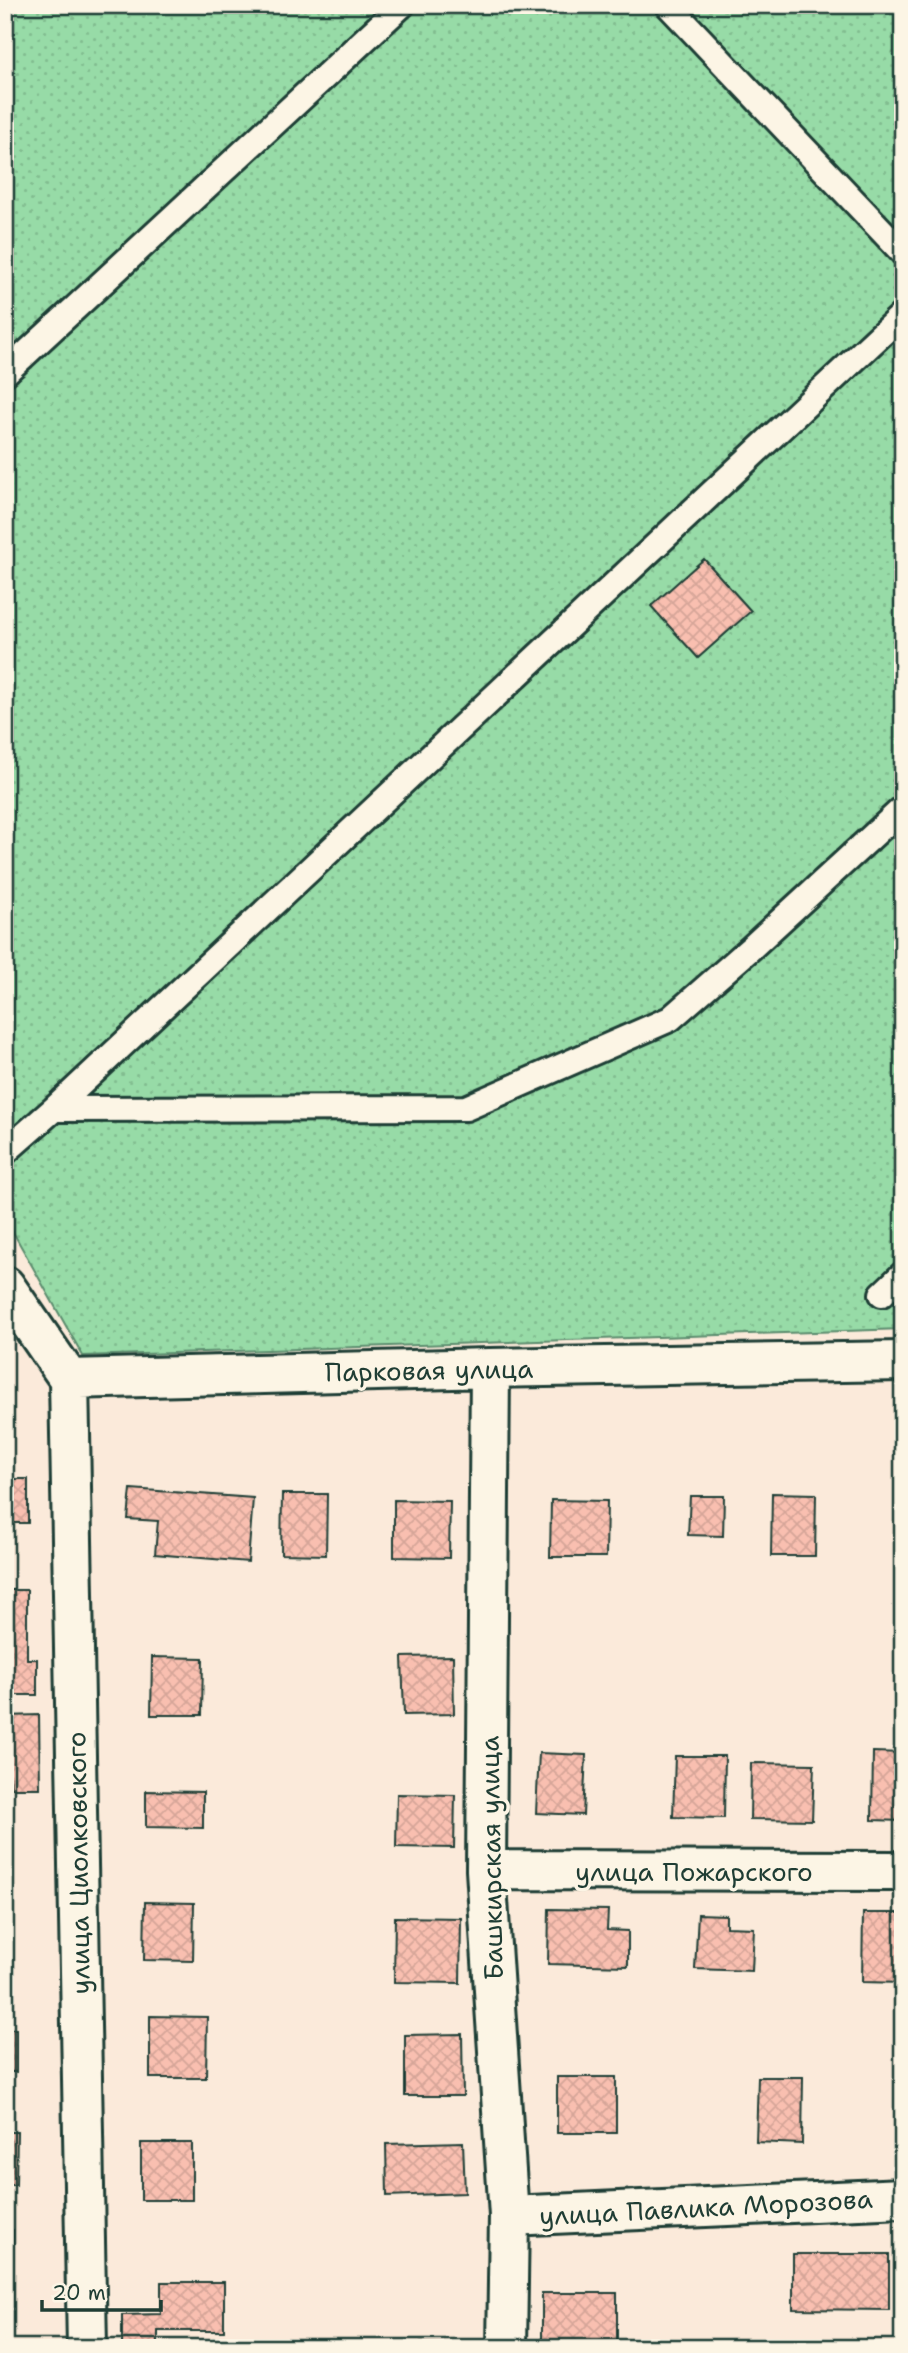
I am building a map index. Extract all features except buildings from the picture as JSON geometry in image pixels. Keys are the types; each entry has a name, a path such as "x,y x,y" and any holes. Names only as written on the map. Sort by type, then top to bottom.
{"street":[{"path":"5,1286 69,1379"},
{"name":"Парковая улица","path":"69,1379 903,1360"},
{"name":"Башкирская улица","path":"490,1368 486,1870 509,2216 507,2348"},
{"name":"улица Циолковского","path":"69,1379 87,2348"},
{"name":"улица Пожарского","path":"486,1870 903,1871"},
{"name":"улица Павлика Морозова","path":"509,2216 903,2198"}],"lane":[{"path":"5,373 402,5"},
{"path":"668,5 903,253"},
{"path":"5,1152 903,314"},
{"path":"54,1109 466,1108 670,1019 903,808"},
{"path":"881,1294 903,1274"}],"green space":[{"path":"5,5 903,5 903,1329 83,1356 5,1218"}]}
